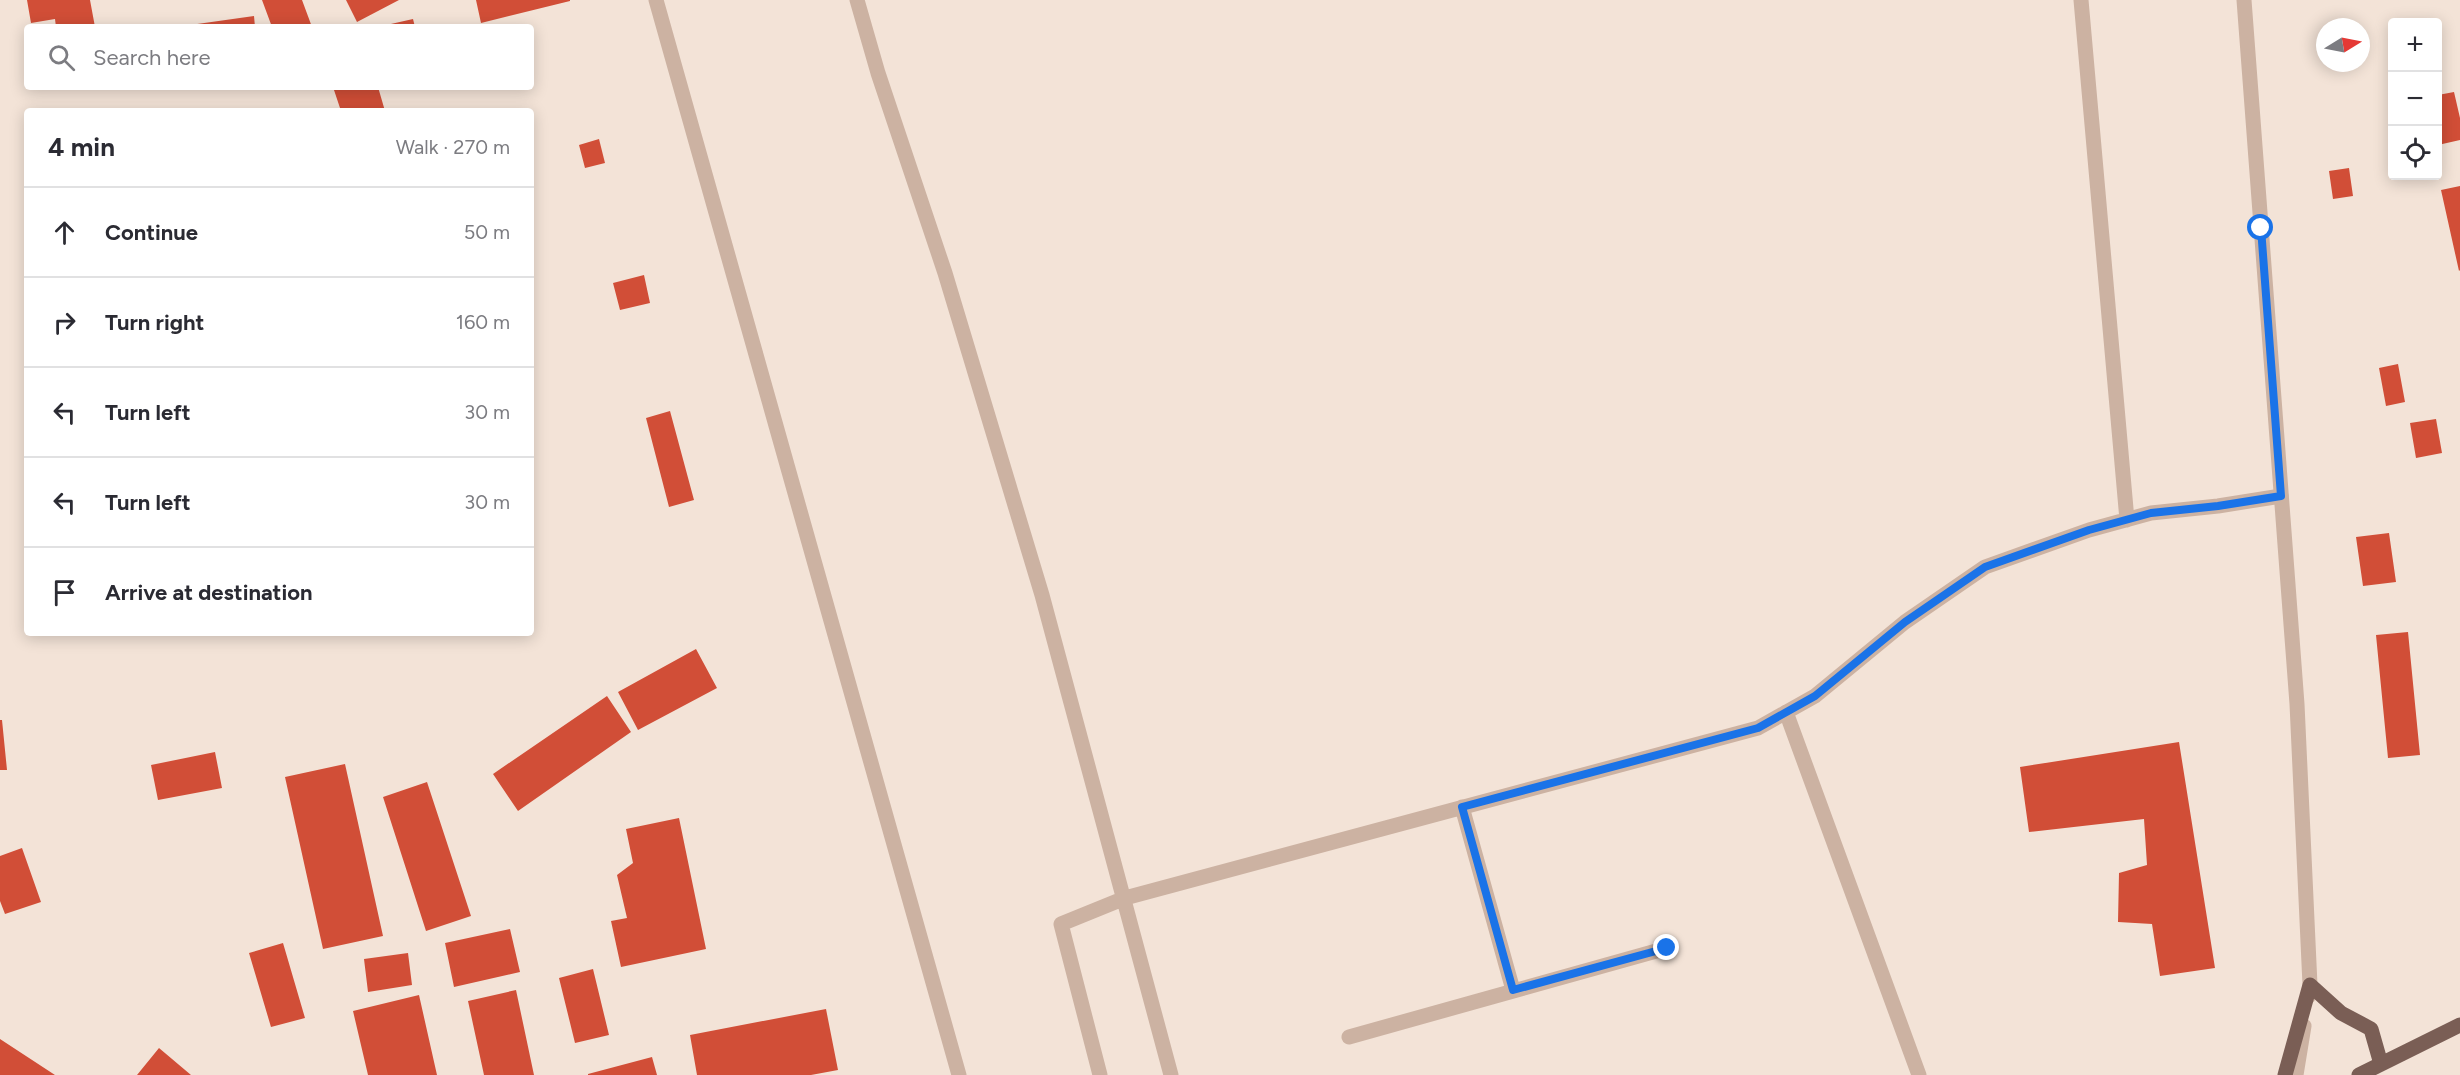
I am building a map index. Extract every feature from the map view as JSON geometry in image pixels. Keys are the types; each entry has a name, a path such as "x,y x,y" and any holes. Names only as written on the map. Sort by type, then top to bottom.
{"main road":[{"path":"2285,1075 2310,985 2341,1013 2371,1029 2381,1064"},
{"path":"2359,1075 2460,1024"}],"street":[{"path":"656,0 959,1075"},
{"path":"856,0 945,273 1039,584 1125,898 1170,1075"},
{"path":"2080,0 2127,520"},
{"path":"2244,0 2297,704 2310,985 2296,1075"},
{"path":"1100,1075 1061,924 1125,898 1758,728 1815,696 1905,622 1985,567 2089,530 2151,513 2281,496"},
{"path":"1786,712 1919,1075"},
{"path":"1462,807 1513,990"},
{"path":"1349,1036 1667,948"}],"building":[{"path":"27,0 90,0 94,24 56,24 55,19 31,23"},
{"path":"262,0 302,0 311,24 271,24"},
{"path":"346,0 399,0 357,22"},
{"path":"476,0 570,0 570,1 481,23"},
{"path":"254,16 255,24 197,24"},
{"path":"413,19 414,24 391,24"},
{"path":"334,90 379,90 384,108 340,108"},
{"path":"2454,92 2460,118 2460,140 2442,144 2442,126 2442,94"},
{"path":"599,139 605,163 585,168 579,145"},
{"path":"2349,168 2353,196 2333,199 2329,171"},
{"path":"2460,186 2460,270 2459,271 2441,190"},
{"path":"644,275 650,303 620,310 613,283"},
{"path":"2398,364 2405,402 2386,406 2379,368"},
{"path":"670,411 694,500 669,507 646,418"},
{"path":"2436,419 2442,453 2416,458 2410,423"},
{"path":"2389,533 2396,582 2363,586 2356,537"},
{"path":"2408,632 2420,755 2388,758 2376,635"},
{"path":"696,649 717,688 638,730 618,692"},
{"path":"607,696 631,732 518,811 493,774"},
{"path":"0,720 2,720 7,770 0,770"},
{"path":"2179,742 2215,968 2160,976 2152,924 2118,922 2119,873 2147,865 2144,819 2029,832 2020,767"},
{"path":"215,752 222,788 158,800 151,765"},
{"path":"345,764 383,936 323,949 285,777"},
{"path":"427,782 471,916 426,931 383,797"},
{"path":"679,818 706,949 621,967 611,921 627,918 617,875 633,863 626,829"},
{"path":"22,848 41,902 5,914 0,901 0,856"},
{"path":"510,929 520,972 454,987 445,943"},
{"path":"283,943 305,1018 271,1027 249,953"},
{"path":"408,953 412,985 368,992 364,959"},
{"path":"593,969 609,1035 575,1043 559,978"},
{"path":"516,990 534,1075 484,1075 468,1001"},
{"path":"419,995 437,1075 368,1075 353,1011"},
{"path":"826,1009 838,1070 811,1075 697,1075 690,1035"},
{"path":"0,1039 55,1075 0,1075"},
{"path":"159,1048 191,1075 137,1075"},
{"path":"652,1057 657,1075 588,1075 588,1074"}],"route":[{"path":"1667,948 1513,990 1462,807 1758,728 1815,696 1905,622 1985,567 2089,530 2151,513 2281,496 2261,228"}]}
